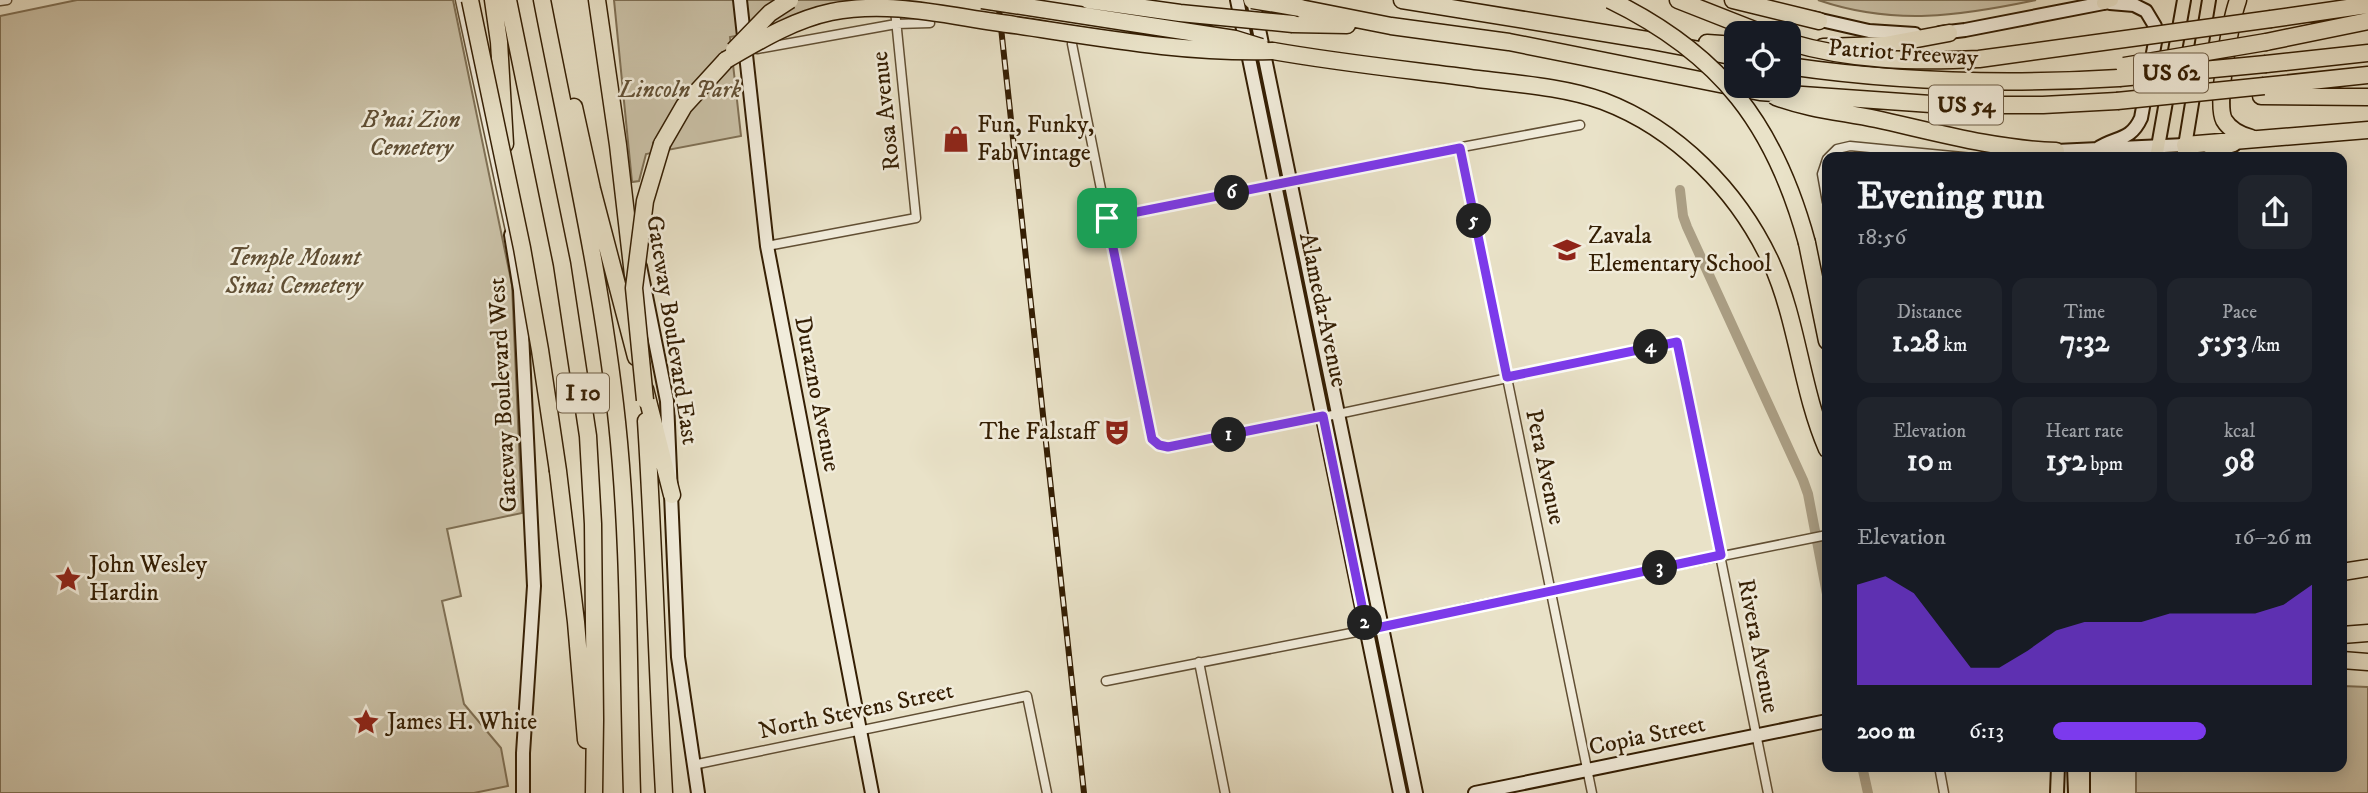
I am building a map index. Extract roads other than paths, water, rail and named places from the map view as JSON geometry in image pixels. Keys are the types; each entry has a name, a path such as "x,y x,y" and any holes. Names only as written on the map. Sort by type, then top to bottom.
{"highway":[{"path":"470,0 540,350 576,622 592,793"},
{"path":"493,0 499,42 511,235"},
{"name":"I 10","path":"508,0 562,264 588,436 593,524 595,707 592,793"},
{"path":"544,0 561,43 592,189 672,495"},
{"name":"I 10","path":"544,0 601,299 617,422 625,526 632,793"},
{"path":"597,0 618,145 634,288 656,569 664,787"},
{"path":"634,288 645,201 662,144 684,106 754,28 790,0"},
{"path":"982,0 1235,39 1273,51 1309,58 1526,85 1587,97 1650,124 1676,142 1704,168 1739,207 1762,244 1784,297 1808,397 1822,438"},
{"path":"1088,0 1180,13 1293,24 1391,26"},
{"name":"Patriot Freeway","path":"1253,0 1391,26 1509,42 1724,85"},
{"path":"1402,0 1724,55"},
{"path":"1610,0 1672,34 1700,57 1741,100 1776,154 1792,193 1807,243 1822,316"},
{"path":"1678,0 1731,21"},
{"path":"1733,0 1819,21"},
{"path":"2238,0 2220,107 2230,128 2253,139"},
{"path":"1801,45 1837,55 1888,61 1979,59 2368,5"},
{"path":"726,60 799,21 833,12 877,7 912,9 1112,39 1234,52 1273,51"},
{"path":"2121,72 2368,21"},
{"path":"1801,48 1885,45 1948,33"},
{"path":"1647,40 1724,44"},
{"path":"2121,72 2266,64 2368,53"},
{"name":"Patriot Freeway","path":"1801,68 1870,77 2037,83 2121,72"},
{"path":"2262,91 2368,75"},
{"path":"2262,91 2368,97"},
{"name":"Patriot Freeway","path":"1801,95 1945,105 2032,105 2262,91"},
{"path":"1777,98 1799,106 1872,118 1987,144 2056,151"},
{"path":"2184,151 2253,139 2368,130"},
{"path":"2347,571 2368,568"},
{"path":"2347,635 2367,634"},
{"path":"2347,661 2368,662"}],"main road":[{"name":"Gateway Boulevard East","path":"603,0 641,271 667,401 678,657 698,793"},
{"name":"Durazno Avenue","path":"740,0 767,246 872,793"},
{"name":"Alameda Avenue","path":"1237,0 1400,793"},
{"name":"Alameda Avenue","path":"1253,0 1416,793"},
{"path":"1772,0 1819,21 1901,34 1948,33 2119,0"},
{"name":"US 62","path":"2157,152 2184,0"},
{"name":"US 62","path":"2184,151 2209,0"},
{"path":"2097,149 2111,140 2130,136 2137,127 2155,42 2155,26 2146,11 2134,5 2108,1"},
{"path":"2216,152 2253,139"},
{"path":"2056,151 2184,151"},
{"name":"Gateway Boulevard West","path":"511,235 520,290 534,586 523,743 523,793"},
{"name":"Copia Street","path":"1475,793 1822,722"},
{"path":"2057,793 2058,772"},
{"path":"2074,772 2075,793"},
{"path":"2083,772 2083,793"}],"street":[{"path":"0,1 7,0"},
{"name":"Gateway Boulevard West","path":"460,0 511,235"},
{"name":"Rosa Avenue","path":"767,246 916,218 894,0"},
{"path":"746,50 896,24 930,23"},
{"path":"1072,44 1150,433 1159,445 1168,447 1338,414 1507,377"},
{"path":"1107,218 1580,125"},
{"path":"1834,152 1850,146 1912,152"},
{"name":"Pera Avenue","path":"1460,148 1592,793"},
{"name":"Rivera Avenue","path":"1507,377 1677,342 1768,793"},
{"path":"1106,681 1382,627 1721,555 1822,537"},
{"path":"1199,662 1225,793"},
{"name":"North Stevens Street","path":"693,765 1027,696 1047,793"},
{"path":"1940,772 1944,793"}],"waterway":[{"path":"1680,190 1687,227 1803,480 1822,568"},
{"path":"1863,772 1868,793"}],"railway":[{"path":"998,0 1084,793"}],"place":[{"name":"Fun, Funky, Fab Vintage","path":"956,139"},
{"name":"Zavala Elementary School","path":"1567,250"},
{"name":"The Falstaff","path":"1117,432"},
{"name":"John Wesley Hardin","path":"68,579"},
{"name":"James H. White","path":"366,722"}],"park label":[{"name":"Lincoln Park","path":"680,90"},
{"name":"B'nai Zion Cemetery","path":"411,134"},
{"name":"Temple Mount Sinai Cemetery","path":"294,272"}]}
